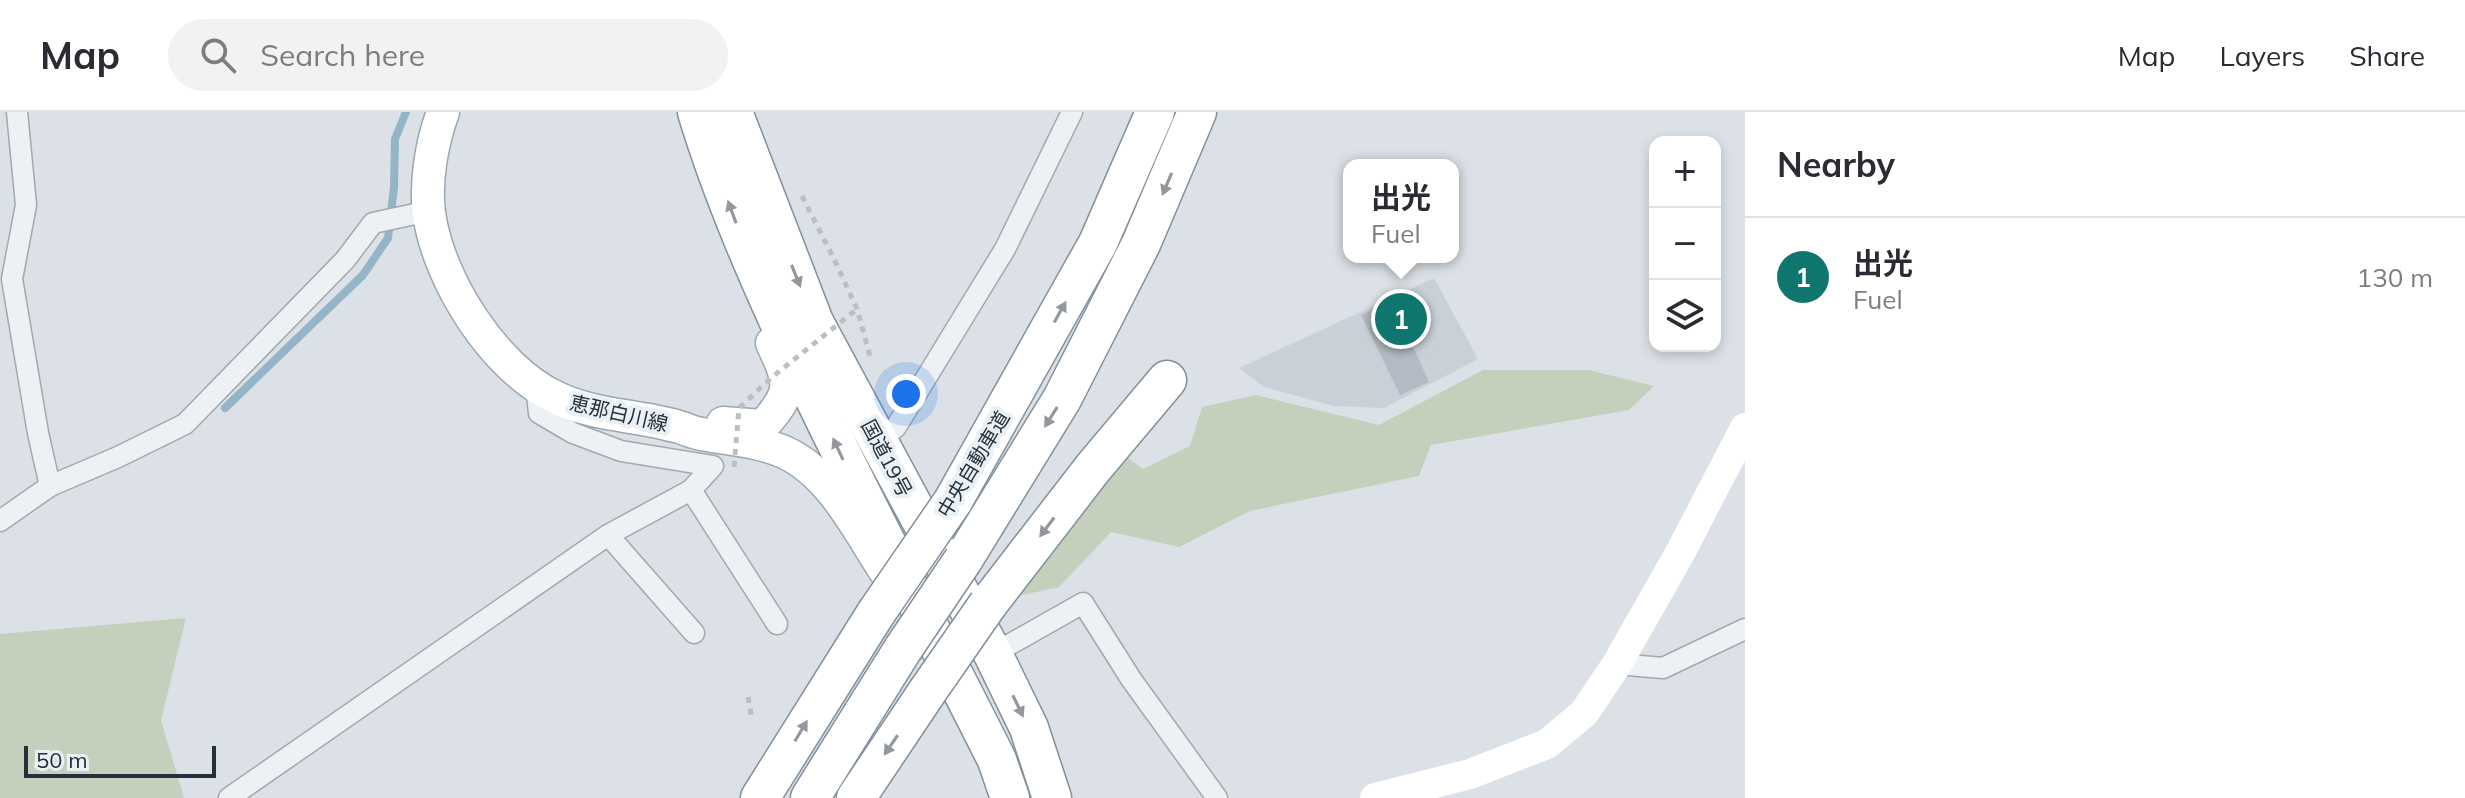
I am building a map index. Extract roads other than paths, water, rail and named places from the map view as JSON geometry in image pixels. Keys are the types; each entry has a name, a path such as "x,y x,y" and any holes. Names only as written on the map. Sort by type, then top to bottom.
{"highway":[{"name":"国道19号","path":"697,112 742,240 769,300 845,463 997,760 1010,798"},
{"name":"国道19号","path":"733,112 784,199 814,322 993,654 1029,728 1052,798"},
{"name":"中央自動車道","path":"760,798 825,691 953,501 1098,243 1155,112"},
{"name":"中央自動車道","path":"810,798 1062,399 1141,244 1197,112"},
{"path":"856,798 988,604 1093,468 1167,380"}],"main road":[{"name":"恵那白川線","path":"443,112 418,213 461,299 486,338 508,363 536,386 556,397 616,415 681,427"},
{"path":"746,112 784,199"},
{"path":"681,427 693,422 763,426 784,402 786,374 767,330 769,300"},
{"path":"681,427 692,433 743,441 784,452 809,468 833,494 893,582 911,594"}],"street":[{"path":"17,112 26,205 12,279 50,486"},
{"path":"878,442 896,427 1005,249 1072,112"},
{"path":"0,521 50,486 185,424 345,260 373,223 418,213"},
{"path":"229,798 608,535 691,490 713,466 621,451 573,433 539,413 536,386"},
{"path":"1375,798 1470,774 1547,744 1584,713 1617,664 1680,553 1745,428"},
{"path":"691,490 777,624"},
{"path":"608,535 694,633"},
{"path":"993,654 1083,603 1131,679 1217,798"},
{"path":"1617,664 1663,668 1745,629"}],"waterway":[{"path":"225,408 363,275 388,238 395,139 406,112"}],"place":[{"name":"出光","path":"1401,319"}]}
